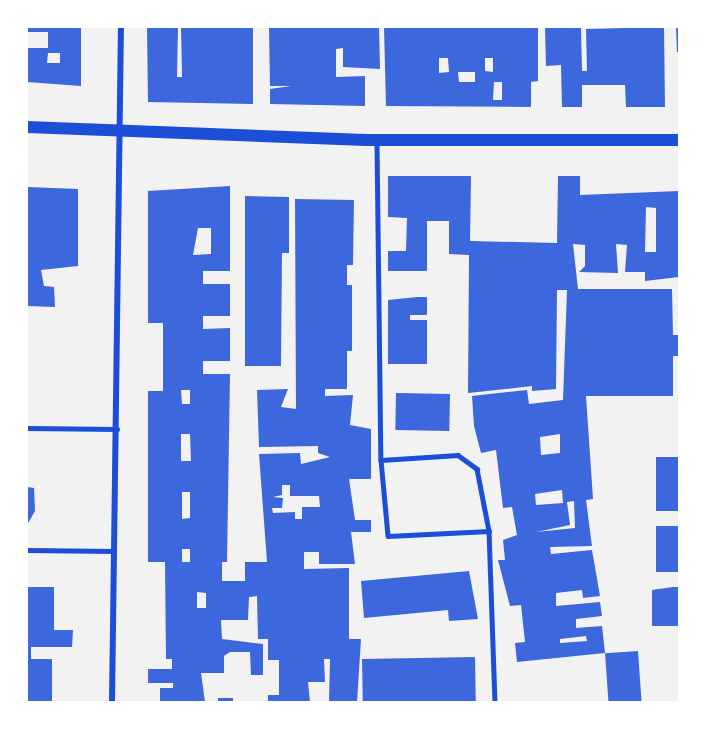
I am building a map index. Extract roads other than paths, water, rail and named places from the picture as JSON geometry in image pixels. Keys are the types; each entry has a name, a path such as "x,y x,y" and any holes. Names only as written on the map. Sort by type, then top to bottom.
{"main road":[{"path":"27,127 377,140 679,140"}],"street":[{"path":"112,702 122,131 121,27"}],"lane":[{"path":"377,140 381,460 388,536 489,531"},
{"path":"27,428 117,429"},
{"path":"381,460 458,455 477,469 489,531 495,702"},
{"path":"27,550 114,551"}]}
